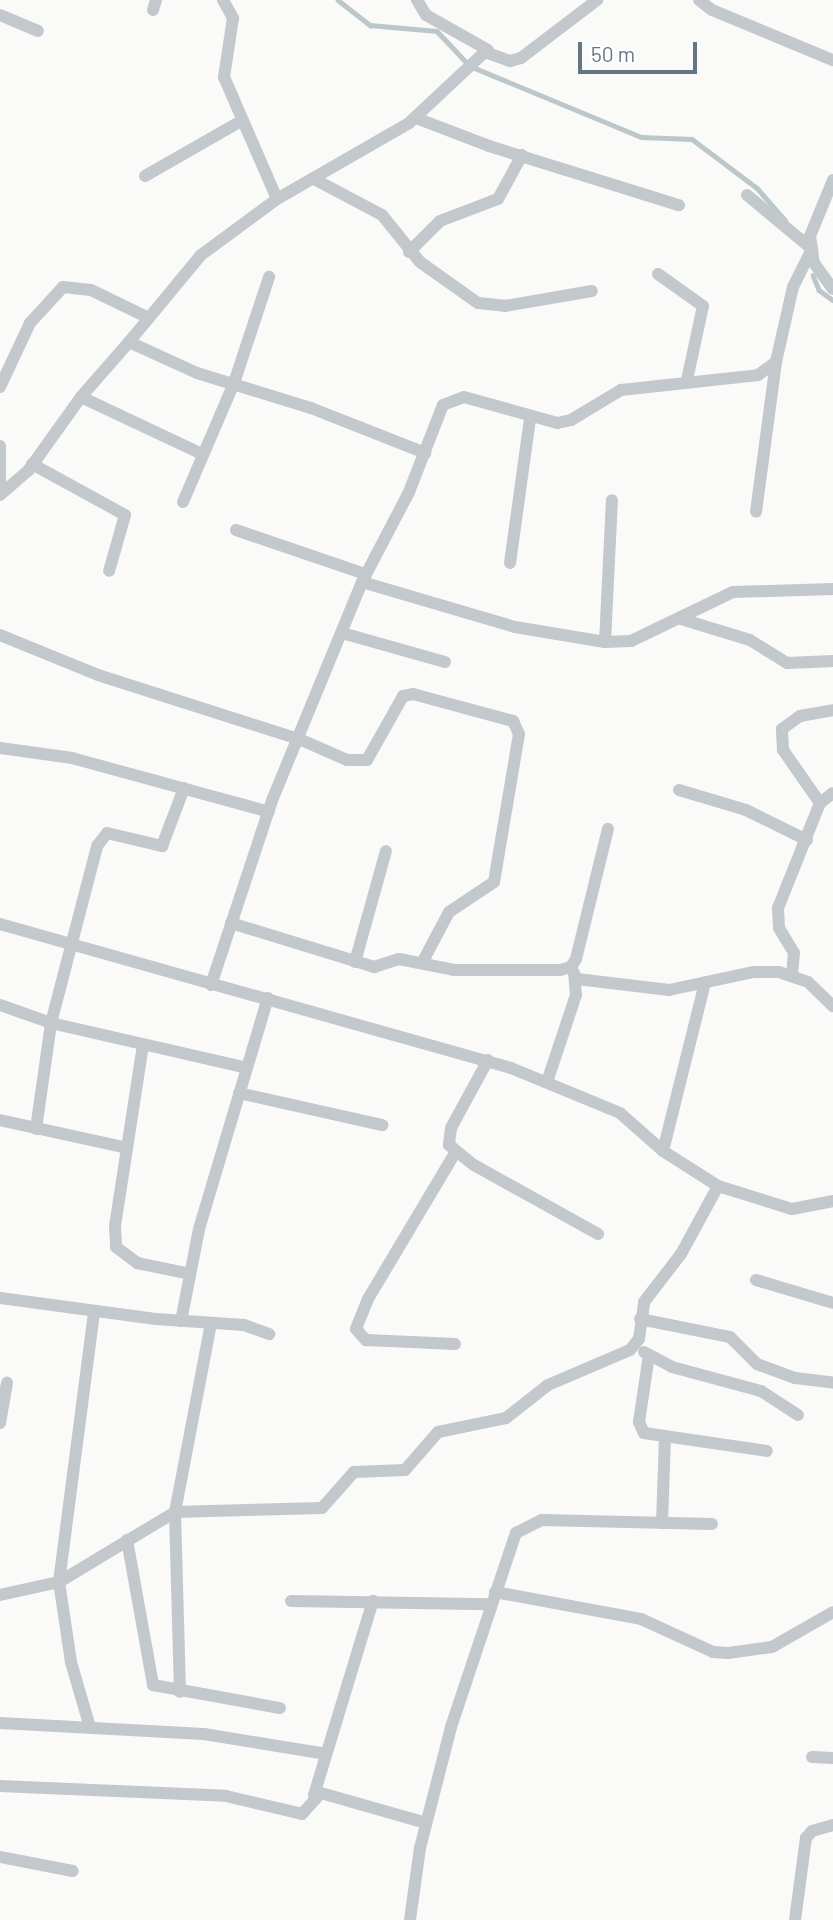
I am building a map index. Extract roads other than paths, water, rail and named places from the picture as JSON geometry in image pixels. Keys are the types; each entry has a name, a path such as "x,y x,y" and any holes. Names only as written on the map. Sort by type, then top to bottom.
{"street":[{"path":"223,0 233,18 224,77 255,154 277,199"},
{"path":"417,0 426,15 484,53 515,61 597,0"},
{"path":"699,0 712,10 833,60"},
{"path":"0,15 38,31"},
{"path":"0,495 33,464 81,397 201,256 277,199 416,117 466,74 484,53"},
{"path":"416,117 522,155 679,205"},
{"path":"145,176 241,121"},
{"path":"409,252 440,221 498,199 522,155"},
{"path":"314,178 382,215 409,252 471,298 488,306 592,291"},
{"path":"833,180 810,236 814,263 833,289"},
{"path":"747,195 812,249"},
{"path":"756,512 776,362 793,287 812,249"},
{"path":"658,274 703,306 687,380"},
{"path":"183,502 233,383 269,277"},
{"path":"0,387 30,323 50,297 68,285 96,292 149,317"},
{"path":"129,342 197,373 233,383 425,453"},
{"path":"211,985 268,813 364,578 425,453 436,417 452,398 464,397 530,419 557,423 571,420 621,390 687,380 758,375 776,362"},
{"path":"81,397 202,454"},
{"path":"510,563 530,419"},
{"path":"0,446 0,485"},
{"path":"33,464 125,515 109,571"},
{"path":"605,642 612,500"},
{"path":"236,530 364,578 515,626 605,642 631,641 743,590 833,589"},
{"path":"681,619 750,640 787,663 833,661"},
{"path":"342,633 445,662"},
{"path":"0,635 98,674 299,739 347,761 368,760 397,702 413,694 503,717 517,726 494,882 450,912 422,963"},
{"path":"820,803 783,750 782,729 800,716 833,710"},
{"path":"0,748 72,758 268,813"},
{"path":"36,1129 51,1023 68,945 103,837 116,833 162,846 184,788"},
{"path":"679,790 746,810 807,840"},
{"path":"792,975 794,953 779,928 778,908 820,803 833,793"},
{"path":"547,1082 577,979 571,967 608,829"},
{"path":"355,962 386,851"},
{"path":"231,923 374,967 399,959 454,970 571,967"},
{"path":"0,924 211,985 268,998 488,1060 620,1113 663,1151 718,1186 792,1209 833,1202"},
{"path":"577,979 669,990 754,972 792,975 808,982 833,1006"},
{"path":"663,1151 705,982"},
{"path":"181,1321 190,1274 268,998"},
{"path":"0,1005 51,1023 247,1068"},
{"path":"144,1045 127,1148 116,1247 137,1263 190,1274"},
{"path":"488,1060 448,1137 455,1153 598,1234"},
{"path":"239,1093 382,1125"},
{"path":"0,1120 127,1148"},
{"path":"455,1153 368,1299 356,1329 366,1340 455,1344"},
{"path":"636,1345 644,1302 681,1254 718,1186"},
{"path":"756,1280 833,1303"},
{"path":"0,1298 181,1321 244,1325 269,1334"},
{"path":"89,1724 71,1662 59,1582 94,1311"},
{"path":"640,1319 730,1337 757,1364 795,1378 833,1383"},
{"path":"180,1692 176,1512 211,1323"},
{"path":"636,1345 672,1367 761,1391 798,1415"},
{"path":"0,1595 59,1582 176,1512 322,1508 354,1472 405,1469 438,1432 506,1418 548,1385 636,1345"},
{"path":"649,1355 640,1428 665,1436 767,1451"},
{"path":"0,1423 6,1383"},
{"path":"662,1523 665,1436"},
{"path":"410,1920 426,1823 451,1727 510,1543 529,1522 712,1524"},
{"path":"128,1540 151,1679 160,1689 280,1708"},
{"path":"290,1601 493,1598 641,1619 713,1652 728,1653 772,1647 833,1612"},
{"path":"0,1786 226,1796 302,1814 314,1795 373,1601"},
{"path":"0,1723 89,1724 204,1734 326,1754"},
{"path":"812,1757 833,1758"},
{"path":"314,1795 337,1796 426,1823"},
{"path":"795,1920 806,1839 822,1825 833,1825"},
{"path":"0,1857 73,1871"}],"waterway":[{"path":"338,0 370,25 437,31 470,66 641,137 692,139 757,188 785,220"},
{"path":"813,275 819,290 833,300"}]}
